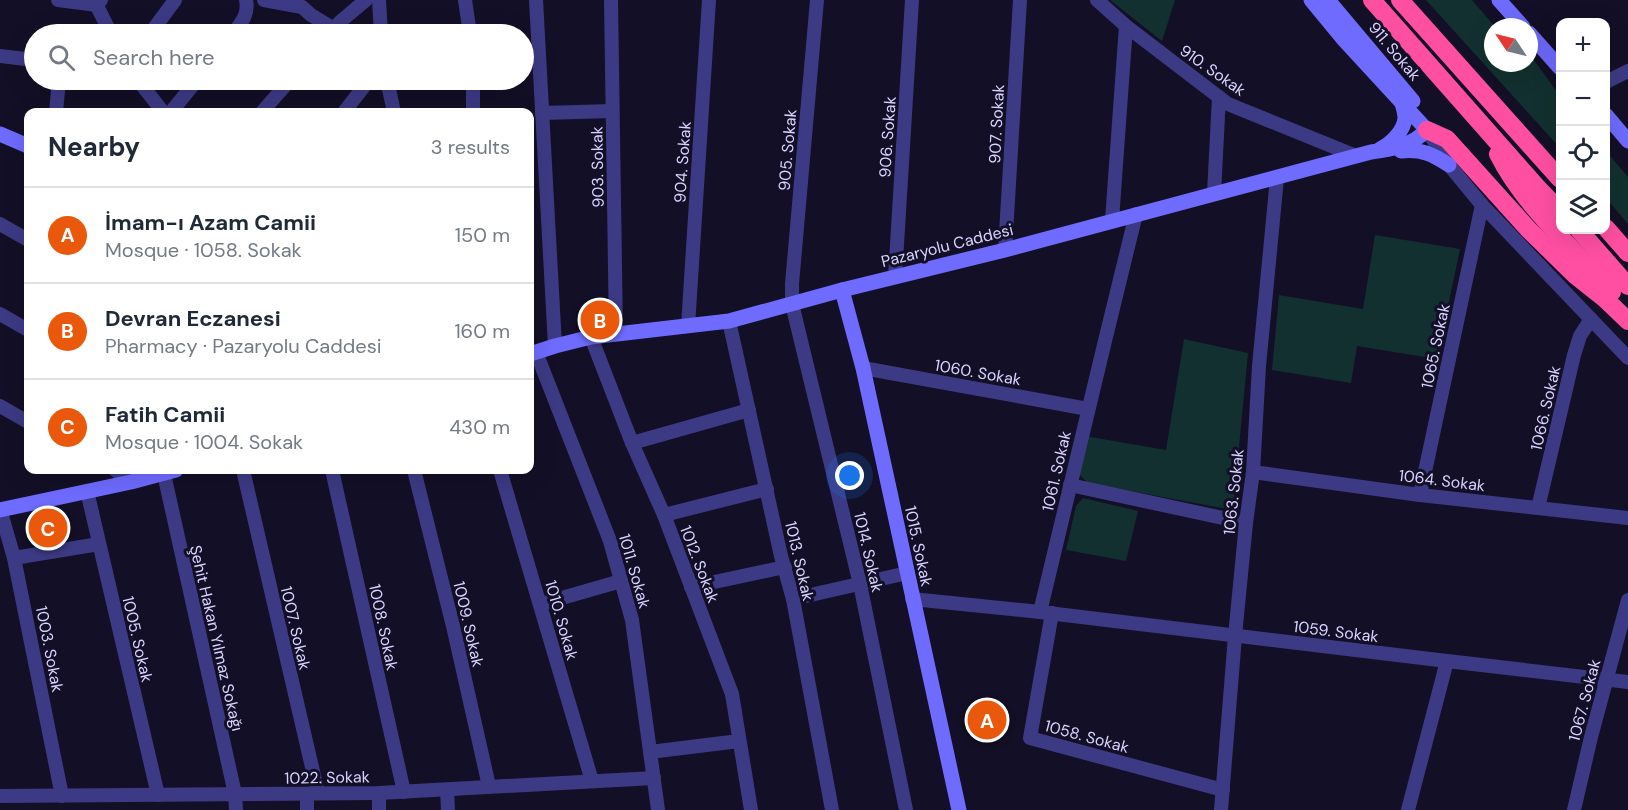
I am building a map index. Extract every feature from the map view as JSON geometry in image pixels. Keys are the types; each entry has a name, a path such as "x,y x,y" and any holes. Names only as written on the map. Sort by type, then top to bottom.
{"highway":[{"path":"1372,0 1556,207"},
{"path":"1401,0 1556,174"},
{"path":"1427,130 1448,139 1528,229 1576,276 1628,321"},
{"path":"1487,131 1509,175 1568,246 1628,310"},
{"path":"1610,233 1628,253"},
{"path":"1582,234 1628,286"}],"main road":[{"name":"911. Sokak","path":"1311,0 1344,40 1427,130"},
{"name":"911. Sokak","path":"1328,0 1424,114 1427,130"},
{"path":"1499,0 1515,18"},
{"path":"1538,43 1556,63"},
{"path":"1364,154 1385,146 1396,137 1405,118 1402,103"},
{"path":"1610,121 1628,141"},
{"path":"1364,154 1405,145 1418,139 1427,130"},
{"path":"0,134 24,144"},
{"path":"1364,154 1416,150 1433,154 1449,165"},
{"name":"Pazaryolu Caddesi","path":"534,353 591,338 729,321 1364,154"},
{"name":"1015. Sokak","path":"843,290 863,368 960,810"},
{"path":"0,509 131,483 163,474"}],"street":[{"path":"58,0 97,2 107,24"},
{"path":"157,24 175,0"},
{"path":"241,24 248,8 246,0"},
{"path":"264,0 302,7 322,24"},
{"path":"311,0 311,15"},
{"path":"339,24 366,0"},
{"path":"379,0 380,24"},
{"path":"465,0 469,24"},
{"path":"536,0 555,346"},
{"name":"903. Sokak","path":"611,0 616,334"},
{"name":"904. Sokak","path":"688,326 709,0"},
{"name":"905. Sokak","path":"792,304 817,0"},
{"name":"906. Sokak","path":"895,277 912,0"},
{"name":"907. Sokak","path":"1005,250 1020,0"},
{"name":"910. Sokak","path":"1097,0 1126,26 1228,105 1364,154"},
{"path":"1112,220 1126,26"},
{"path":"0,56 24,59"},
{"path":"1610,80 1628,71"},
{"path":"56,108 58,90"},
{"path":"146,90 160,108"},
{"path":"174,108 189,90"},
{"path":"266,108 281,90"},
{"path":"347,108 361,90"},
{"path":"390,90 393,108"},
{"path":"472,108 473,90"},
{"path":"1214,194 1219,98"},
{"path":"542,113 612,111"},
{"path":"1427,130 1449,165 1482,205 1628,358"},
{"name":"1063. Sokak","path":"1221,810 1235,636 1253,472 1259,366 1277,178"},
{"name":"1065. Sokak","path":"1420,495 1482,205"},
{"name":"1061. Sokak","path":"1046,612 1070,485 1136,214"},
{"path":"0,225 24,238"},
{"name":"1014. Sokak","path":"792,304 860,584 906,810"},
{"path":"0,314 24,328"},
{"name":"1066. Sokak","path":"1538,508 1574,355 1580,336 1591,319"},
{"name":"1013. Sokak","path":"729,321 793,599 832,810"},
{"name":"1012. Sokak","path":"591,338 632,443 664,515 732,694 751,810"},
{"name":"1011. Sokak","path":"534,355 610,541 632,620 658,810"},
{"name":"1060. Sokak","path":"863,368 1088,409"},
{"path":"0,406 24,420"},
{"path":"632,443 749,410"},
{"name":"1064. Sokak","path":"1253,472 1420,495 1628,518"},
{"path":"120,474 131,483"},
{"name":"Şehit Hakan Yılmaz Sokağı","path":"170,474 235,794 236,810"},
{"name":"1007. Sokak","path":"244,474 312,794 307,810"},
{"name":"1008. Sokak","path":"333,474 404,792"},
{"name":"1009. Sokak","path":"415,474 453,626 489,786"},
{"name":"1010. Sokak","path":"502,474 592,781"},
{"path":"1070,485 1246,524"},
{"path":"664,515 767,489"},
{"name":"1005. Sokak","path":"87,491 164,810"},
{"name":"1003. Sokak","path":"0,509 14,558 62,796"},
{"path":"14,558 99,544"},
{"path":"691,587 785,567"},
{"path":"793,599 907,573"},
{"path":"541,604 621,581"},
{"path":"912,599 1046,612"},
{"name":"1067. Sokak","path":"1574,810 1628,600"},
{"name":"1059. Sokak","path":"1046,612 1628,682"},
{"name":"1058. Sokak","path":"1046,612 1030,738 1223,790"},
{"path":"1408,810 1447,661"},
{"path":"651,752 739,741"},
{"name":"1022. Sokak","path":"0,796 19,803 62,796 379,793 654,778"},
{"path":"447,790 448,810"},
{"path":"379,793 379,810"},
{"path":"92,795 92,810"}],"green space":[{"path":"1110,0 1175,0 1162,41"},
{"path":"1426,0 1472,0 1487,18 1484,18 1484,64"},
{"path":"1538,65 1556,90 1556,144 1491,72 1538,72"},
{"path":"1610,156 1628,177 1628,224 1610,203"},
{"path":"1375,235 1460,249 1437,359 1357,346 1351,383 1272,370 1279,295 1363,309"},
{"path":"1184,339 1248,353 1234,499 1227,509 1088,483 1079,474 1085,436 1166,450"},
{"path":"1083,498 1138,511 1126,561 1066,550 1076,506"}],"place":[{"name":"Devran Eczanesi","path":"600,320"},
{"name":"Fatih Camii","path":"48,528"},
{"name":"İmam-ı Azam Camii","path":"987,720"}]}
